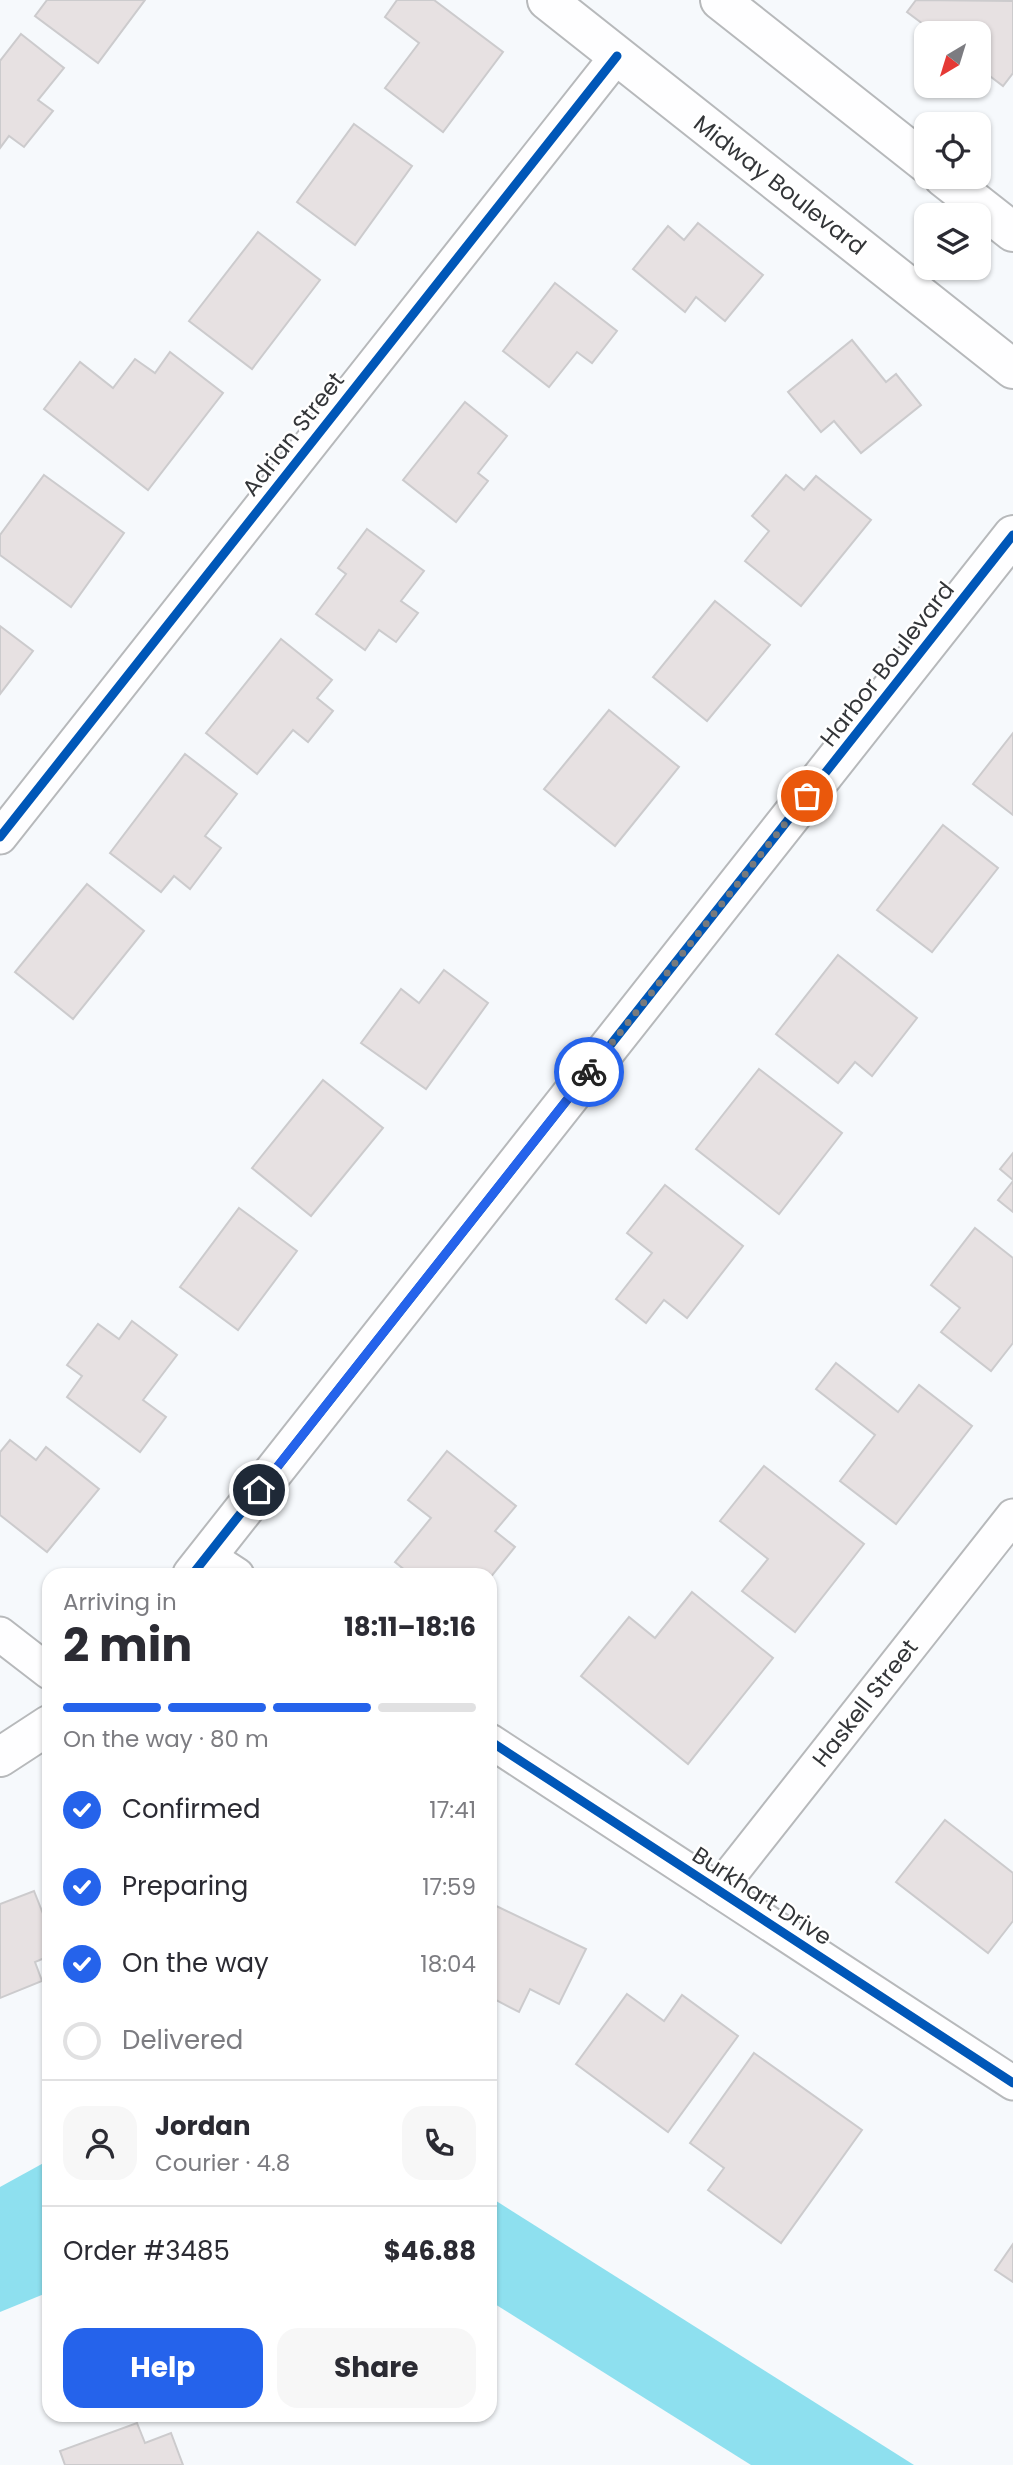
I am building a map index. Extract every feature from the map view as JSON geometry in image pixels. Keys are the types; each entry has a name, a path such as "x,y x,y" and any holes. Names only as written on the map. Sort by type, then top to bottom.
{"street":[{"name":"Midway Boulevard","path":"547,0 1013,369"},
{"path":"720,0 914,154"},
{"name":"Adrian Street","path":"0,837 617,55"},
{"path":"958,189 1013,232"},
{"name":"Harbor Boulevard","path":"213,1568 1013,535"},
{"name":"Haskell Street","path":"718,1890 1013,1516"},
{"path":"0,1634 42,1667"},
{"path":"0,1757 42,1730"},
{"name":"Burkhart Drive","path":"497,1746 1013,2084"}],"water":[{"path":"42,2164 42,2295 0,2312 0,2187"},
{"path":"497,2201 914,2465 751,2465 497,2305"}],"building":[{"path":"47,0 145,0 98,63 35,16"},
{"path":"397,0 434,0 503,52 443,132 385,88 419,43 385,17"},
{"path":"916,0 1013,1 1013,73 1003,86 991,77 991,21 919,21 907,12"},
{"path":"21,34 64,68 38,100 53,111 24,147 9,136 0,148 0,61"},
{"path":"354,124 412,166 355,245 297,202"},
{"path":"698,223 763,275 725,321 696,297 685,312 633,269 668,226 684,240"},
{"path":"258,232 320,280 252,369 189,321"},
{"path":"555,283 617,331 592,363 577,352 549,387 503,351"},
{"path":"852,340 886,382 896,374 921,405 861,453 834,421 821,432 788,392"},
{"path":"170,352 223,393 148,490 44,409 80,362 113,388 135,359 155,373"},
{"path":"465,402 507,436 478,473 488,481 456,522 403,480"},
{"path":"44,475 124,533 71,607 0,555 0,535"},
{"path":"786,475 804,490 816,476 871,520 801,606 745,561 769,531 752,516"},
{"path":"367,529 424,571 401,601 418,613 396,642 379,630 365,650 316,614 346,574 338,568"},
{"path":"715,601 770,645 707,721 653,677"},
{"path":"0,626 33,651 0,694"},
{"path":"281,639 332,680 317,698 333,711 308,742 293,730 257,774 206,733"},
{"path":"609,710 679,767 615,846 544,789"},
{"path":"1013,733 1013,815 973,784"},
{"path":"185,754 237,794 205,836 221,848 190,889 174,876 161,892 110,853"},
{"path":"943,825 998,868 932,952 877,910"},
{"path":"87,884 144,931 73,1019 15,972"},
{"path":"838,955 917,1018 872,1076 855,1062 838,1083 776,1034"},
{"path":"444,970 488,1003 426,1089 361,1043 401,989 419,1003"},
{"path":"759,1069 842,1133 779,1214 696,1149"},
{"path":"323,1080 383,1128 311,1216 252,1168"},
{"path":"1013,1153 1013,1180 1000,1169"},
{"path":"1013,1181 1013,1212 998,1200"},
{"path":"665,1185 743,1246 687,1318 664,1300 646,1323 616,1299 652,1253 627,1233"},
{"path":"239,1208 297,1251 238,1330 180,1287"},
{"path":"975,1228 1013,1258 1013,1343 991,1371 941,1332 960,1308 931,1285"},
{"path":"132,1321 177,1355 143,1400 166,1417 140,1452 67,1397 82,1376 67,1365 98,1324 119,1339"},
{"path":"836,1363 898,1412 919,1385 972,1426 896,1524 840,1481 875,1435 816,1389"},
{"path":"10,1440 36,1460 46,1447 99,1489 47,1552 0,1515 0,1452"},
{"path":"447,1451 516,1506 495,1531 515,1547 497,1569 402,1568 395,1562 431,1518 408,1500"},
{"path":"764,1466 864,1544 795,1632 742,1591 768,1559 720,1521"},
{"path":"692,1592 773,1658 688,1764 581,1676 629,1617 655,1638"},
{"path":"945,1820 1013,1873 1013,1921 988,1953 896,1882"},
{"path":"34,1891 42,1911 42,1959 35,1962 42,1981 0,1998 0,1904"},
{"path":"497,1906 586,1949 559,2004 530,1989 519,2012 497,2001"},
{"path":"627,1994 664,2021 682,1995 738,2036 668,2132 576,2064"},
{"path":"754,2053 862,2130 781,2243 708,2190 724,2168 690,2143"},
{"path":"1013,2244 1013,2282 995,2270"},
{"path":"137,2423 145,2443 171,2433 183,2465 65,2465 60,2451"}],"cycle path":[{"path":"0,837 617,56"},
{"path":"198,1568 1013,535"},
{"path":"497,1746 1013,2083"}],"way so far":[{"path":"589,1072 807,796"}],"route":[{"path":"259,1490 589,1072"}]}
